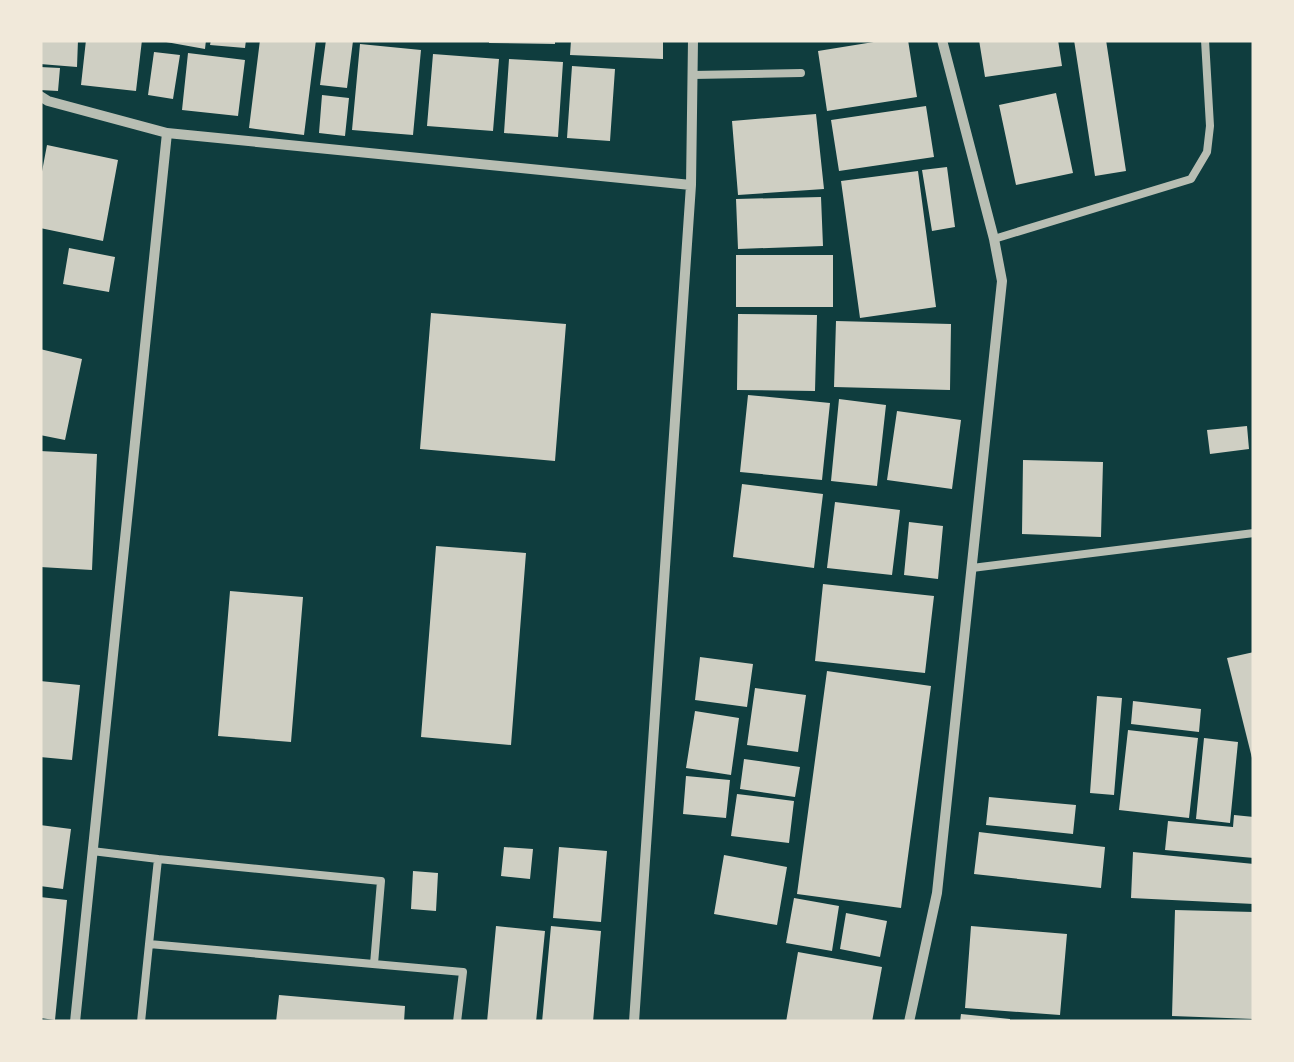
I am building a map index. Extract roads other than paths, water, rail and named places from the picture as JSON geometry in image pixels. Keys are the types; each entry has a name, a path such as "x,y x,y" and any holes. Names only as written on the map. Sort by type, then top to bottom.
{"street":[{"path":"634,1022 691,184 693,40"},
{"path":"909,1022 937,892 1002,281 942,40"},
{"path":"40,96 167,132 691,184"},
{"path":"75,1022 167,132"}],"lane":[{"path":"994,239 1192,179 1206,152 1210,126 1205,40"},
{"path":"692,75 801,74"},
{"path":"972,568 1254,533"},
{"path":"92,851 381,881 374,964"},
{"path":"141,1022 158,859"},
{"path":"148,944 464,972 457,1022"}]}
